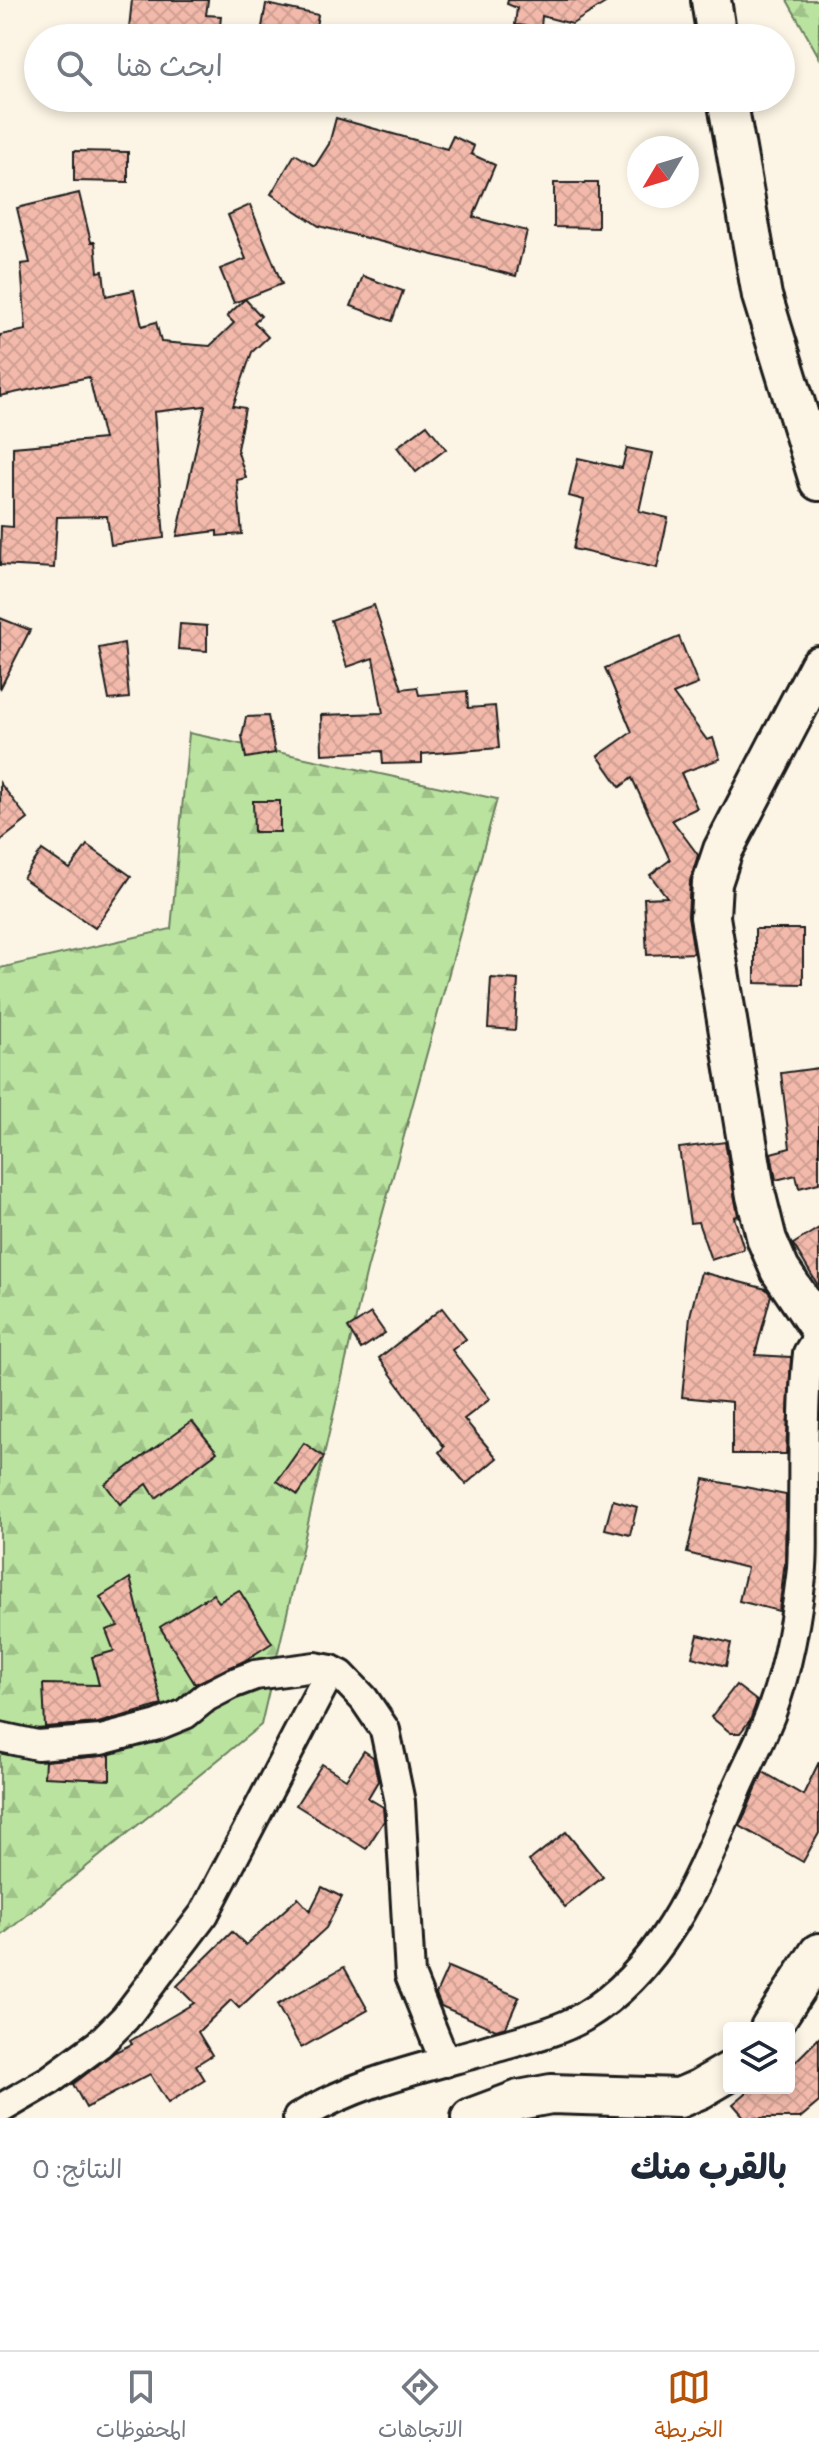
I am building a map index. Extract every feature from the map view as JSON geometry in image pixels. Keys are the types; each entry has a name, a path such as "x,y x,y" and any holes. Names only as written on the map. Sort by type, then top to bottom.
{"main road":[{"path":"711,0 715,24"},
{"path":"729,112 762,296 819,481"},
{"path":"819,666 723,850 712,883 710,917 756,1196 767,1240 780,1270 819,1328"},
{"path":"774,2022 819,1953"},
{"path":"471,2118 519,2100 551,2094 679,2098 723,2076"}],"street":[{"path":"298,2118 376,2081 556,2030 604,2004 627,1984 646,1961 693,1893 765,1728 781,1681 793,1628 802,1574 806,1375 808,1353 819,1335"},
{"path":"0,1737 54,1745 131,1734 185,1714 218,1690 255,1675 315,1667 341,1675 364,1699 385,1730 400,1802 410,1975 445,2062"},
{"path":"0,2109 75,2063 99,2044 125,2018 204,1914 331,1670"}],"green space":[{"path":"787,0 819,0 819,57"},
{"path":"189,733 497,799 367,1270 261,1725 0,1937 0,968 171,929"}],"building":[{"path":"132,0 208,0 206,15 221,16 220,24 129,24"},
{"path":"508,0 610,0 572,24 542,16 541,24 515,24 517,8 507,4"},
{"path":"266,4 318,15 316,24 263,24"},
{"path":"336,118 447,149 453,136 474,146 471,154 495,165 473,217 527,231 516,276 319,226 271,194 295,154 315,166 329,144"},
{"path":"74,151 128,152 128,182 74,181"},
{"path":"554,183 598,183 598,228 554,227"},
{"path":"79,193 91,242 95,242 98,272 103,271 106,296 134,290 142,326 156,322 161,342 210,346 234,323 227,316 245,299 261,316 254,322 268,337 252,352 233,406 245,408 237,449 246,478 237,480 242,534 217,536 217,531 177,536 205,406 154,412 164,538 111,545 107,516 57,517 54,568 0,565 1,526 13,527 13,447 104,439 89,377 0,396 0,335 26,330 21,264 30,263 17,208"},
{"path":"250,205 282,284 234,303 220,269 246,259 228,215"},
{"path":"363,276 403,291 392,321 351,306"},
{"path":"427,425 446,449 416,472 397,447"},
{"path":"627,448 652,453 639,511 668,518 657,568 573,549 584,500 569,496 578,458 622,468"},
{"path":"374,605 402,689 417,687 419,695 467,691 468,708 495,706 499,748 422,754 422,763 383,764 382,751 322,754 321,715 383,713 373,658 347,667 331,620"},
{"path":"0,618 30,630 0,689"},
{"path":"180,624 207,626 207,651 178,649"},
{"path":"679,637 698,684 673,694 707,740 713,738 720,759 681,773 697,808 672,820 698,855 690,881 688,916 694,953 647,955 644,898 667,897 650,875 670,860 632,778 620,787 598,756 632,732 605,668"},
{"path":"124,643 129,698 109,700 99,648"},
{"path":"268,716 275,753 246,758 242,736 246,717"},
{"path":"0,783 28,819 0,841"},
{"path":"253,801 280,801 280,832 254,832"},
{"path":"87,845 131,876 95,928 23,878 42,850 70,869"},
{"path":"755,929 803,929 803,984 755,983"},
{"path":"491,978 518,980 515,1030 488,1028"},
{"path":"819,1068 819,1183 799,1188 796,1175 776,1180 771,1153 790,1148 781,1073"},
{"path":"725,1142 738,1216 734,1217 744,1249 711,1260 698,1222 690,1223 679,1148"},
{"path":"819,1228 819,1287 793,1244"},
{"path":"701,1272 766,1289 771,1295 755,1355 791,1357 786,1454 732,1454 732,1402 682,1397 690,1316"},
{"path":"442,1308 466,1339 452,1350 490,1399 464,1419 497,1458 466,1484 439,1452 444,1447 379,1358"},
{"path":"371,1313 385,1333 361,1349 348,1328"},
{"path":"192,1421 217,1452 156,1498 147,1484 120,1504 105,1484"},
{"path":"304,1443 324,1457 298,1495 277,1481"},
{"path":"704,1479 786,1495 785,1561 779,1611 739,1601 747,1568 687,1553"},
{"path":"613,1500 637,1507 630,1535 605,1529"},
{"path":"130,1578 162,1705 98,1723 45,1727 43,1684 99,1685 92,1657 114,1651 106,1630 118,1626 100,1597"},
{"path":"239,1590 272,1643 244,1661 195,1684 160,1627 213,1594 219,1602"},
{"path":"698,1635 731,1643 726,1666 692,1657"},
{"path":"736,1685 757,1701 750,1720 740,1733 731,1733 711,1717"},
{"path":"364,1751 373,1757 378,1781 368,1798 383,1807 384,1821 366,1849 296,1805 322,1764 346,1779"},
{"path":"110,1755 110,1780 44,1777 45,1761"},
{"path":"819,1762 819,1833 803,1862 740,1826 763,1772 803,1795"},
{"path":"566,1832 603,1877 565,1907 529,1861"},
{"path":"322,1887 342,1897 326,1928 239,2008 231,2000 198,2032 212,2055 196,2065 205,2080 168,2103 150,2074 86,2108 73,2084 115,2052 132,2044 130,2041 194,2003 177,1986 232,1932 246,1945 298,1898 310,1911"},
{"path":"344,1967 368,2010 301,2048 277,2005"},
{"path":"448,1967 519,1997 506,2027 496,2030 441,2006 436,1994"},
{"path":"819,2038 819,2102 800,2118 745,2118 733,2104 745,2094 795,2094 795,2062"}]}
